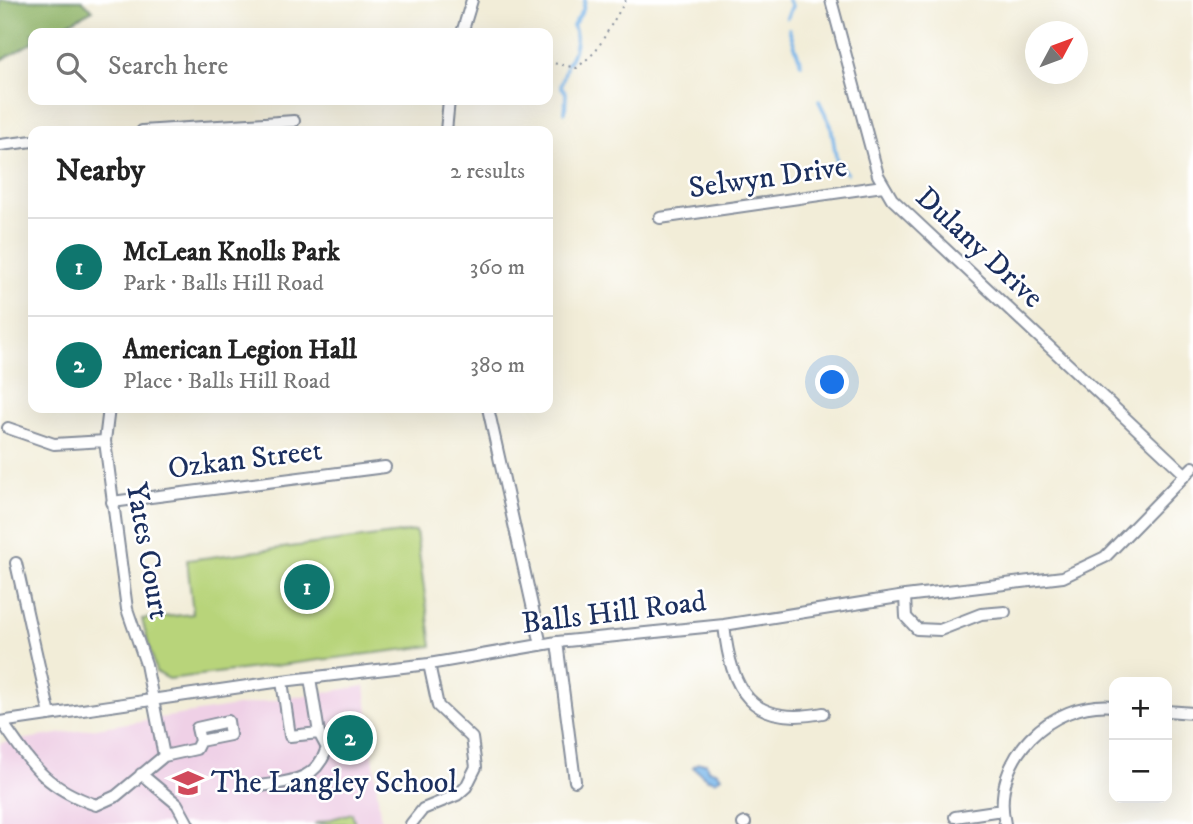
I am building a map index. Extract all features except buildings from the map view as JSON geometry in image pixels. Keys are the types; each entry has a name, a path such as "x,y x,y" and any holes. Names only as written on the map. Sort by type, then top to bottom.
{"street":[{"path":"464,28 472,0"},
{"name":"Dulany Drive","path":"831,0 883,186 906,216 1189,471"},
{"path":"446,126 449,105"},
{"path":"218,126 294,121"},
{"path":"0,145 28,142"},
{"name":"Selwyn Drive","path":"660,218 883,186"},
{"name":"Yates Court","path":"108,413 105,441 127,609 146,664 163,756"},
{"path":"489,413 541,645"},
{"path":"8,428 54,444 105,441"},
{"name":"Ozkan Street","path":"112,502 385,467"},
{"name":"Balls Hill Road","path":"1,722 282,681 429,664 557,642 724,625 905,596 1074,574 1105,557 1189,471"},
{"path":"16,563 50,715"},
{"path":"905,596 906,617 917,629 940,630 981,614 1005,611"},
{"path":"724,625 731,670 737,682 754,702 776,716 787,718 823,713"},
{"path":"557,642 575,781"},
{"path":"411,824 424,809 457,795 466,787 476,767 472,738 438,706 429,664"},
{"path":"261,786 302,780 315,771 327,748 319,733 310,678"},
{"path":"282,681 290,736 319,733"},
{"path":"1005,824 1002,794 1012,763 1040,730 1053,719 1077,708 1109,706"},
{"path":"1172,711 1193,713"},
{"path":"1,722 32,765 65,794 96,805 116,796 163,756 196,749 200,741"},
{"path":"141,774 177,804 188,824"},
{"path":"955,817 1002,810"}],"path":[{"path":"553,63 577,68 596,51 626,0"}],"shaded area":[{"name":"The Langley School","path":"365,686 381,824 0,824 0,743"}],"green space":[{"path":"0,0 82,0 93,10 59,28 28,28 28,45 0,61"},
{"path":"416,531 432,646 169,679 156,672 142,619 193,614 187,560"},
{"path":"352,813 355,824 314,824"}],"water":[{"path":"698,763 706,763 708,770 716,771 721,777 715,781 706,778 693,767"}],"waterway":[{"path":"567,64 575,45 573,26 583,10 585,0"},
{"path":"787,18 792,6 788,0"},
{"path":"789,29 801,64"},
{"path":"565,112 566,93 561,86 566,68"},
{"path":"819,101 831,126 837,163 847,173"}],"place":[{"name":"McLean Knolls Park","path":"307,587"},
{"name":"American Legion Hall","path":"350,738"},
{"name":"The Langley School","path":"188,783"}]}
